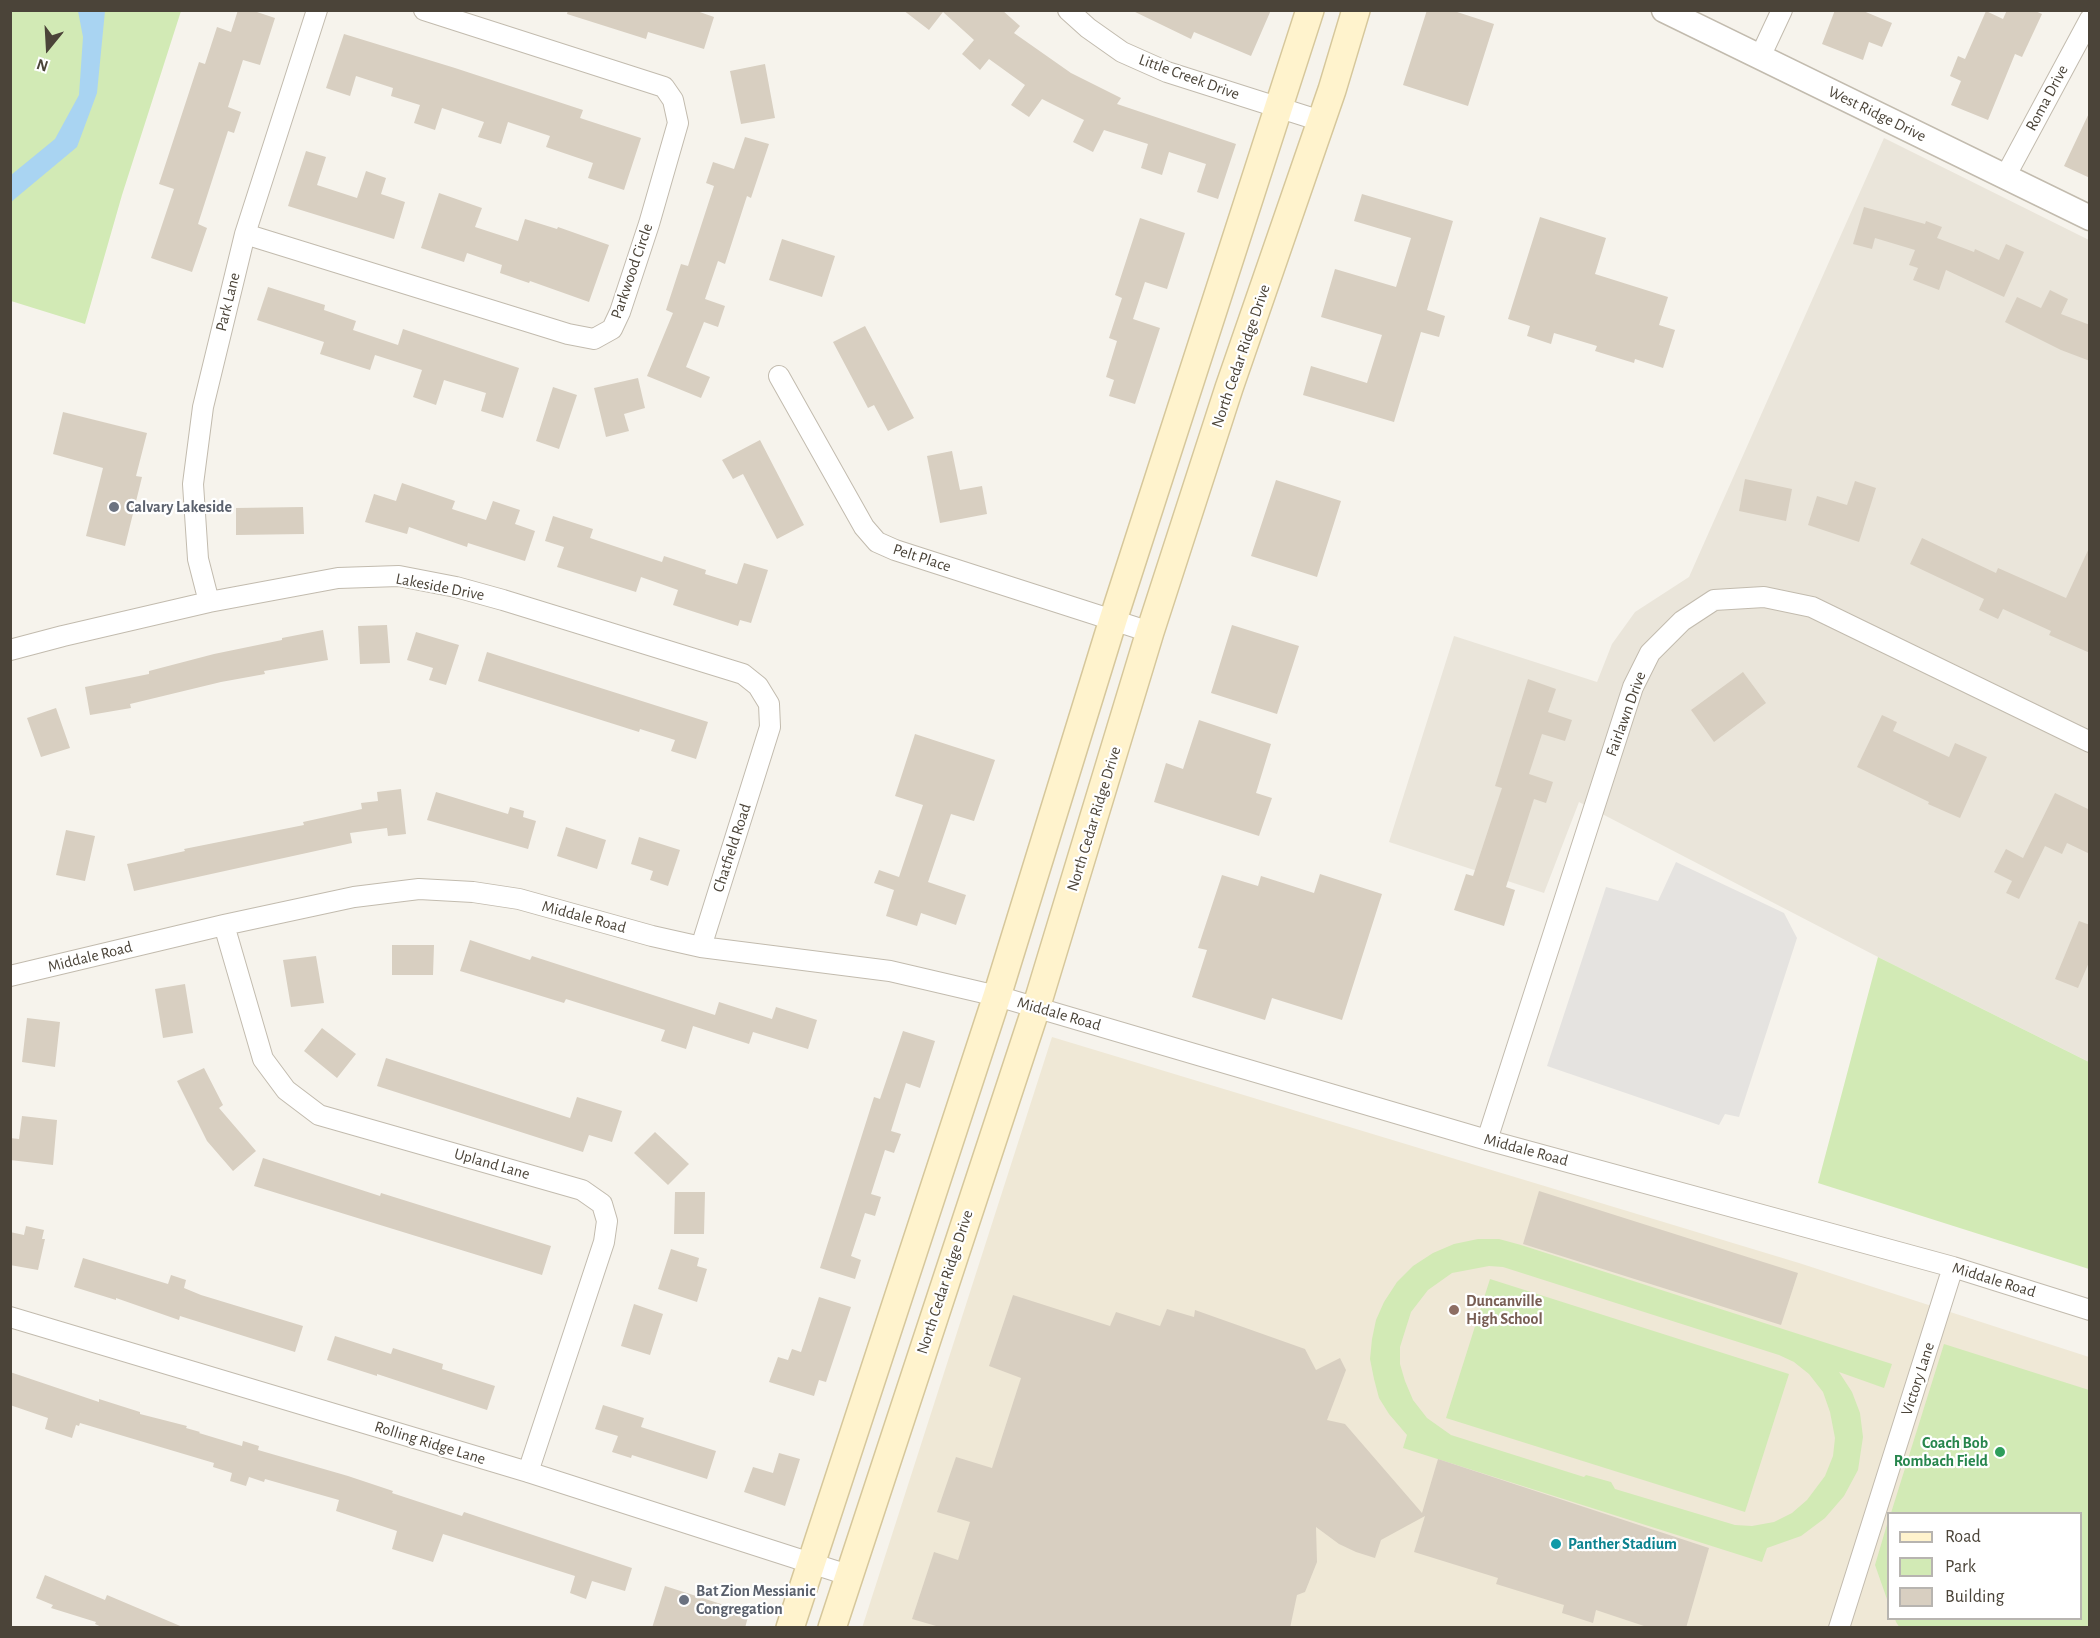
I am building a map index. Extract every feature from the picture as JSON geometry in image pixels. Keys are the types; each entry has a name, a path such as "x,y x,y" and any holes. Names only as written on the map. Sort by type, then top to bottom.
{"main road":[{"path":"790,1628 997,996 1113,620 1310,10"},
{"name":"North Cedar Ridge Drive","path":"832,1628 1036,1008 1150,632 1229,388 1321,122 1356,10"}],"street":[{"name":"Park Lane","path":"209,602 198,559 193,484 203,407 245,234 317,10"},
{"name":"Parkwood Circle","path":"245,234 568,334 594,339 612,329 620,312 648,227 678,123 674,100 664,87 424,10"},
{"name":"Little Creek Drive","path":"1068,10 1088,28 1122,52 1167,72 1321,122"},
{"name":"West Ridge Drive","path":"1664,10 2090,218"},
{"path":"1760,57 1782,10"},
{"name":"Roma Drive","path":"2005,177 2090,19"},
{"name":"Pelt Place","path":"779,376 864,526 877,543 1150,632"},
{"name":"Lakeside Drive","path":"10,650 209,602 338,578 399,576 456,587 742,674 758,686 769,704 770,727 763,749"},
{"name":"Fairlawn Drive","path":"1487,1140 1633,687 1650,653 1682,621 1714,600 1764,597 1812,607 2090,742"},
{"name":"Chatfield Road","path":"701,946 763,749"},
{"name":"Middale Road","path":"10,976 224,924 354,897 419,889 473,892 519,899 652,936 701,946 890,971 997,996 1487,1140 1953,1267 2090,1311"},
{"name":"Upland Lane","path":"224,924 263,1059 286,1090 319,1114 582,1190 602,1204 607,1221 604,1242 528,1472"},
{"name":"Victory Lane","path":"1839,1628 1953,1267"},
{"name":"Rolling Ridge Lane","path":"10,1317 528,1472 848,1575"}],"shaded area":[{"path":"1884,138 2089,240 2089,1062 1878,957 1579,802 1544,893 1389,842 1454,636 1597,682 1612,644 1635,612 1689,577"},
{"path":"1676,862 1784,913 1797,938 1739,1117 1725,1114 1719,1125 1547,1066 1606,887 1658,901"},
{"name":"Duncanville High School","path":"1052,1037 1799,1263 2089,1357 2089,1627 862,1628"}],"green space":[{"path":"11,11 181,11 122,195 85,324 11,301"},
{"path":"1878,957 2089,1062 2089,1269 1818,1183"},
{"path":"1478,1239 1499,1239 1521,1245 1892,1364 1884,1388 1839,1372 1852,1392 1860,1413 1863,1437 1858,1470 1844,1496 1825,1518 1801,1536 1767,1548 1762,1562 1403,1448 1407,1435 1379,1398 1374,1379 1370,1359 1376,1320 1397,1282 1413,1266 1433,1253 1454,1244","holes":["1489,1266 1503,1267 1779,1355 1794,1362 1809,1374 1823,1392 1830,1412 1835,1438 1833,1456 1825,1476 1807,1500 1792,1513 1774,1522 1752,1526 1735,1525 1615,1489 1611,1482 1586,1475 1584,1477 1451,1435 1427,1418 1413,1400 1400,1364 1400,1347 1411,1312 1428,1290 1452,1273"]},
{"path":"1490,1279 1789,1374 1745,1512 1446,1418"},
{"name":"Coach Bob Rombach Field","path":"1944,1344 2089,1390 2089,1627 1900,1628 1895,1620 2082,1620 2082,1512 1891,1512"},
{"path":"1887,1524 1887,1599 1875,1565"}],"water":[{"path":"78,11 105,11 97,93 77,147 11,202 11,175 55,139 79,95 83,37"}],"building":[{"path":"238,10 251,10 275,18 260,65 243,60 228,107 241,112 234,133 228,131 198,224 207,228 192,272 151,258 174,189 159,184 199,62 205,64 217,27 231,32"},
{"path":"568,10 694,10 714,17 704,49 648,32 646,39 567,14"},
{"path":"903,10 1002,10 1020,26 1014,33 1071,73 1121,98 1117,104 1236,144 1218,199 1197,192 1206,164 1169,152 1162,175 1141,168 1148,144 1104,130 1093,152 1073,142 1084,120 1042,99 1029,117 1011,105 1025,85 989,59 980,70 962,54 974,40 943,12 929,30"},
{"path":"1131,10 1271,10 1251,56 1194,32 1191,39"},
{"path":"1427,10 1451,10 1494,24 1468,106 1403,85"},
{"path":"1835,10 1861,10 1892,23 1882,47 1869,42 1863,60 1822,44"},
{"path":"2007,10 2033,10 2042,14 2022,57 2015,54 1988,120 1951,105 1961,81 1950,76 1958,56 1965,59 1986,11 2003,19"},
{"path":"344,34 583,110 580,118 641,138 624,190 588,178 593,163 546,147 550,136 508,122 501,144 478,137 484,122 442,108 435,130 414,123 420,105 391,96 393,88 356,76 350,96 326,88"},
{"path":"765,64 775,118 741,124 730,71"},
{"path":"2090,111 2090,178 2064,166"},
{"path":"745,137 769,144 751,198 747,196 725,264 718,261 705,299 725,306 718,327 704,322 686,367 710,377 701,398 647,376 673,313 666,310 681,264 688,266 714,186 706,183 713,162 734,169"},
{"path":"306,151 326,157 317,185 357,198 366,171 386,178 381,194 405,202 394,239 288,206"},
{"path":"439,193 482,208 475,227 518,241 525,219 557,229 558,227 609,245 589,302 500,273 502,265 467,253 464,262 421,248"},
{"path":"1362,194 1453,221 1427,310 1445,316 1439,337 1421,332 1394,422 1303,395 1311,366 1367,383 1382,335 1321,317 1335,269 1396,287 1411,238 1354,221"},
{"path":"1864,207 1925,224 1926,221 1942,227 1937,238 1974,252 1975,249 1999,260 2006,244 2024,252 2004,297 1946,270 1939,290 1913,280 1918,268 1909,265 1915,250 1875,238 1872,249 1853,244"},
{"path":"1540,217 1606,238 1595,274 1668,297 1659,325 1675,330 1663,368 1635,359 1634,363 1595,351 1597,346 1554,333 1551,344 1527,336 1530,326 1508,319"},
{"path":"1140,218 1185,233 1167,289 1145,282 1133,319 1160,328 1135,404 1109,396 1114,380 1106,377 1117,341 1109,338 1122,298 1115,295"},
{"path":"782,239 835,256 822,297 769,280"},
{"path":"268,287 325,305 324,310 356,321 353,330 398,345 403,329 519,368 503,418 481,411 486,393 444,380 436,405 413,397 422,370 375,355 370,370 320,354 324,342 257,320"},
{"path":"2050,290 2068,299 2061,314 2090,325 2090,361 2061,350 2005,322 2017,297 2041,308"},
{"path":"865,326 914,418 888,431 874,405 868,408 833,342"},
{"path":"638,378 645,408 624,414 629,431 606,437 594,388"},
{"path":"553,387 577,395 559,449 536,441"},
{"name":"Calvary Lakeside","path":"63,412 147,433 136,476 142,477 125,546 86,536 103,468 53,454"},
{"path":"760,440 804,525 777,539 743,474 733,479 722,460"},
{"path":"952,451 960,490 982,486 987,514 940,523 927,456"},
{"path":"1745,479 1792,489 1786,521 1739,511"},
{"path":"1276,480 1341,501 1317,577 1251,556"},
{"path":"1855,481 1876,488 1859,542 1808,525 1817,496 1847,505"},
{"path":"402,483 455,501 452,509 486,520 493,501 520,510 515,524 535,531 525,561 468,543 467,547 409,527 407,534 365,522 374,494 396,501"},
{"path":"303,507 304,534 236,535 236,508"},
{"path":"553,516 593,529 590,538 662,562 664,556 706,570 705,574 737,584 744,563 768,570 751,623 740,620 738,626 673,605 678,590 641,577 636,592 557,567 564,547 545,541"},
{"path":"1922,538 1996,573 1998,568 2066,598 2090,546 2090,653 2049,635 2051,631 2003,609 1998,619 1979,610 1984,599 1910,564"},
{"path":"387,625 390,663 360,664 358,626"},
{"path":"1232,625 1299,646 1277,714 1211,693"},
{"path":"323,630 328,660 264,671 265,674 130,704 131,708 90,715 85,687 149,674 149,671 214,654"},
{"path":"416,632 459,645 446,685 429,680 433,668 407,660"},
{"path":"487,652 708,722 696,759 671,751 675,740 640,729 639,732 478,681"},
{"path":"1743,672 1766,703 1714,742 1691,710"},
{"path":"1528,679 1556,689 1548,712 1572,720 1565,741 1542,734 1529,774 1553,782 1546,803 1534,799 1506,887 1515,890 1504,926 1454,910 1466,874 1473,876 1502,788 1495,786"},
{"path":"56,708 70,748 41,757 27,718"},
{"path":"1882,715 1897,722 1893,731 1949,757 1955,743 1987,757 1960,818 1857,767"},
{"path":"1199,720 1271,744 1256,793 1272,798 1259,836 1154,802 1166,763 1183,769"},
{"path":"915,734 995,760 974,821 951,814 928,882 966,895 956,925 921,913 917,926 886,916 894,890 874,883 879,870 899,877 923,805 895,796"},
{"path":"401,789 406,834 388,836 387,828 350,833 352,843 134,891 127,864 185,851 184,849 304,825 303,822 362,809 361,803 378,801 377,792"},
{"path":"436,792 508,814 510,807 524,811 523,817 536,821 528,849 427,820"},
{"path":"2055,793 2090,810 2090,854 2067,843 2062,854 2045,846 2019,899 2006,893 2012,881 1994,872 2006,849 2023,858"},
{"path":"566,827 606,840 597,869 557,856"},
{"path":"66,830 95,836 85,881 56,875"},
{"path":"639,837 680,850 668,886 650,880 653,871 631,864"},
{"path":"1320,874 1382,894 1342,1020 1272,998 1265,1020 1192,997 1207,950 1198,948 1222,875 1258,886 1261,876 1314,893"},
{"path":"2079,921 2090,925 2090,960 2078,988 2055,979"},
{"path":"470,940 530,960 532,956 715,1015 719,1002 772,1019 776,1007 817,1020 808,1049 753,1032 749,1044 693,1026 686,1049 661,1041 665,1030 566,999 564,1003 460,971"},
{"path":"392,945 434,945 433,975 392,975"},
{"path":"316,956 324,1003 291,1007 283,960"},
{"path":"185,984 193,1033 163,1038 155,989"},
{"path":"27,1018 60,1022 55,1067 22,1062"},
{"path":"322,1028 356,1054 337,1078 304,1051"},
{"path":"903,1031 935,1041 920,1088 906,1083 891,1131 901,1134 894,1153 885,1150 871,1194 881,1197 875,1216 865,1213 851,1256 861,1260 855,1279 820,1268 874,1097 880,1099"},
{"path":"386,1058 570,1118 577,1097 622,1111 612,1142 589,1135 583,1152 377,1086"},
{"path":"204,1068 223,1105 219,1108 256,1151 233,1171 207,1141 177,1081"},
{"path":"22,1116 57,1120 53,1165 10,1160 10,1138 19,1139"},
{"path":"655,1132 689,1164 668,1185 634,1153"},
{"path":"263,1158 380,1196 381,1193 551,1246 542,1275 254,1186"},
{"path":"1539,1191 1798,1273 1781,1325 1523,1244"},
{"path":"675,1192 705,1192 704,1234 674,1234"},
{"path":"26,1226 44,1230 42,1239 45,1239 38,1270 10,1265 10,1232 24,1235"},
{"path":"671,1249 699,1258 697,1266 707,1269 697,1302 658,1289"},
{"path":"83,1258 168,1284 171,1275 186,1280 184,1288 201,1295 303,1326 295,1352 180,1316 179,1320 116,1298 116,1300 74,1287"},
{"path":"1013,1295 1110,1326 1116,1312 1160,1326 1167,1309 1194,1317 1195,1310 1305,1349 1316,1370 1340,1358 1346,1370 1327,1420 1345,1424 1422,1513 1438,1459 1709,1548 1686,1628 1650,1628 1596,1610 1593,1623 1562,1613 1564,1605 1496,1584 1498,1578 1414,1552 1425,1516 1381,1540 1375,1558 1339,1544 1316,1527 1317,1562 1305,1592 1297,1595 1290,1628 943,1628 912,1619 934,1552 958,1560 970,1522 937,1512 956,1457 992,1468 1021,1378 989,1366"},
{"path":"819,1297 851,1307 826,1382 819,1380 814,1396 769,1382 778,1357 788,1360 792,1349 801,1352"},
{"path":"634,1304 663,1314 650,1355 621,1346"},
{"path":"335,1336 391,1354 393,1348 443,1364 442,1369 495,1386 487,1410 327,1360"},
{"path":"10,1372 99,1402 99,1399 140,1412 140,1414 187,1426 186,1428 199,1433 242,1446 243,1441 259,1446 258,1450 348,1476 462,1516 464,1512 632,1568 625,1591 592,1581 586,1599 570,1593 575,1576 443,1534 433,1562 392,1549 397,1531 336,1511 339,1500 265,1479 264,1482 249,1477 246,1486 230,1481 232,1473 213,1467 214,1463 80,1423 79,1426 76,1425 72,1438 45,1429 48,1418 10,1405"},
{"path":"603,1405 644,1418 641,1427 716,1451 707,1479 632,1455 631,1458 612,1452 618,1436 595,1429"},
{"path":"779,1453 800,1459 785,1506 744,1492 753,1467 773,1473"},
{"path":"45,1575 105,1600 107,1595 185,1628 104,1628 95,1624 96,1622 51,1608 53,1605 36,1598"},
{"name":"Bat Zion Messianic Congregation","path":"665,1586 749,1613 745,1628 652,1628"}],"place":[{"name":"Calvary Lakeside","path":"114,507"},
{"name":"Duncanville High School","path":"1454,1310"},
{"name":"Coach Bob Rombach Field","path":"2000,1452"},
{"name":"Panther Stadium","path":"1556,1544"},
{"name":"Bat Zion Messianic Congregation","path":"684,1600"}]}
